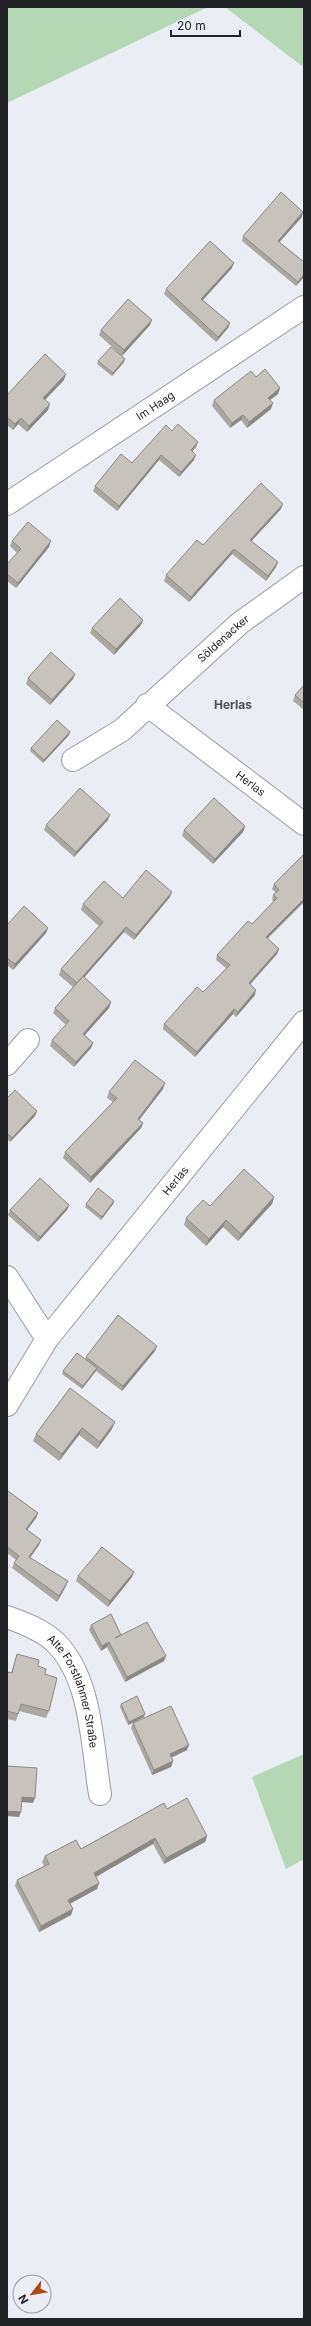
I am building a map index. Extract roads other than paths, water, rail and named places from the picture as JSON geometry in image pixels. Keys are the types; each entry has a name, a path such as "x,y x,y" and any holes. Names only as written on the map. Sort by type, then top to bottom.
{"street":[{"name":"Im Haag","path":"7,504 304,307"},
{"name":"Söldenacker","path":"73,760 122,730 147,705 240,623 304,577"},
{"name":"Herlas","path":"147,705 198,742 304,824"},
{"name":"Herlas","path":"47,1339 304,1022"},
{"path":"7,1064 28,1040"},
{"path":"7,1277 47,1339 7,1405"},
{"name":"Alte Forstlahmer Straße","path":"7,1616 30,1626 54,1641 74,1668 86,1698 100,1794"}],"district":[{"name":"Herlas","path":"233,705"}]}
